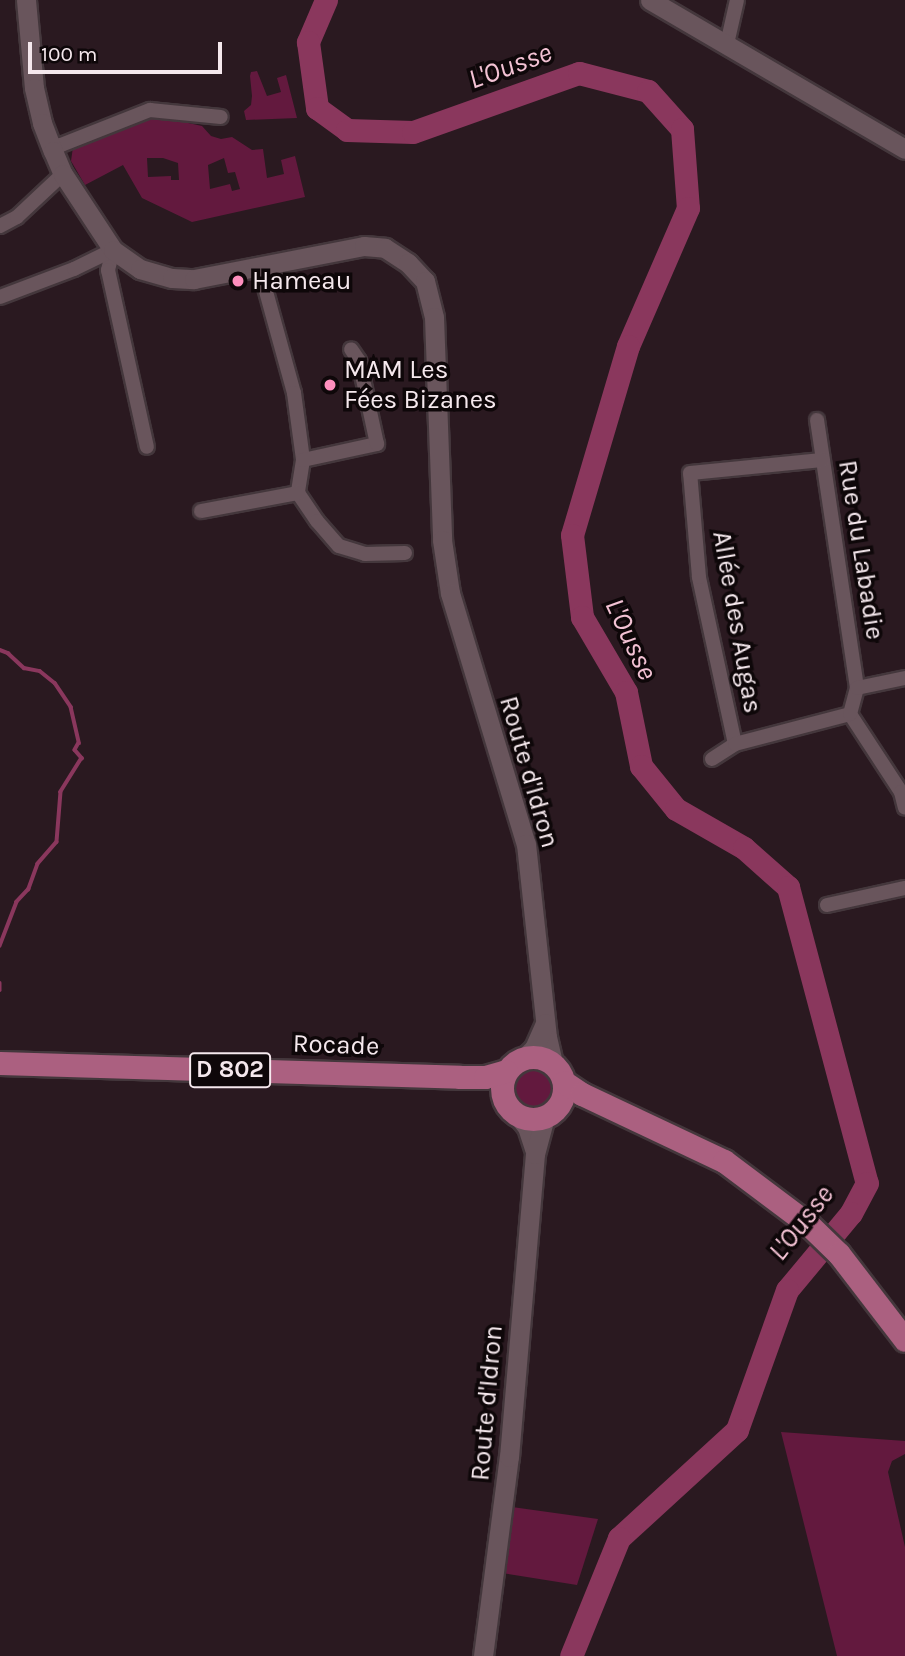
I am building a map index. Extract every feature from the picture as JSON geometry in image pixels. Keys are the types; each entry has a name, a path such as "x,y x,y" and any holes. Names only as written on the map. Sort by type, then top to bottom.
{"main road":[{"path":"631,1118 578,1105 536,1119 518,1116 505,1101 510,1073 534,1056 582,1094 724,1161 808,1224 834,1249 905,1340"},
{"name":"Rocade","path":"0,1063 460,1077 510,1073"},
{"path":"551,1112 562,1100 558,1073"}],"street":[{"path":"26,0 34,88 42,123 63,174 113,250 108,270 147,447"},
{"path":"650,0 905,149"},
{"path":"727,44 737,0"},
{"path":"53,151 61,145 150,110 221,117"},
{"path":"0,226 17,217 63,174"},
{"name":"Route d'Idron","path":"113,250 140,269 173,278 194,279 364,246 385,248 408,263 425,281 434,317 442,540 450,593 526,844 546,1022 558,1073"},
{"path":"0,297 74,270 113,250"},
{"path":"258,266 294,393 303,460 298,493 317,522 339,546 365,554 405,553"},
{"path":"303,460 377,444 359,361 351,349"},
{"name":"Rue du Labadie","path":"817,420 857,688"},
{"name":"Allée des Augas","path":"735,744 699,577 690,473 822,460"},
{"path":"201,510 298,493"},
{"path":"905,678 857,688 850,715 901,792 905,807"},
{"path":"712,759 735,744 850,715"},
{"path":"827,905 905,888"},
{"path":"510,1073 534,1048 546,1022"},
{"name":"Route d'Idron","path":"483,1656 507,1479 536,1154 551,1112"},
{"name":"Route d'Idron","path":"518,1116 527,1127 536,1154"}],"shaded area":[{"path":"257,71 267,96 281,92 277,78 286,75 297,118 246,120 244,111 251,105 252,96 250,76 251,72"},
{"path":"152,115 202,126 211,136 221,139 232,137 252,150 263,149 267,178 284,174 281,160 295,156 305,197 192,222 142,198 123,165 85,185 71,161 73,147","holes":["147,158 163,158 178,163 179,180 171,180 171,176 148,177","224,158 228,173 235,172 240,189 232,191 230,184 210,189 208,165"]},
{"path":"533,1061 550,1068 557,1085 550,1102 533,1109 516,1102 509,1085 516,1068"},
{"path":"781,1432 905,1441 905,1454 892,1461 888,1472 905,1547 905,1656 837,1656"},
{"path":"512,1507 598,1519 577,1585 502,1573"}],"waterway":[{"name":"L'Ousse","path":"326,0 308,42 317,108 347,130 413,132 579,73 648,91 682,129 688,208 628,346 572,535 582,617 626,692 641,766 676,809 744,848 788,887 867,1183 851,1213 787,1290 737,1430 619,1538 571,1656"},
{"path":"0,650 8,653 24,668 40,671 55,683 71,707 79,743 75,750 82,758 61,792 57,842 38,864 29,889 17,902 0,946"},
{"path":"0,983 0,990"}],"place":[{"name":"Hameau","path":"238,281"},
{"name":"MAM Les Fées Bizanes","path":"330,385"}]}
